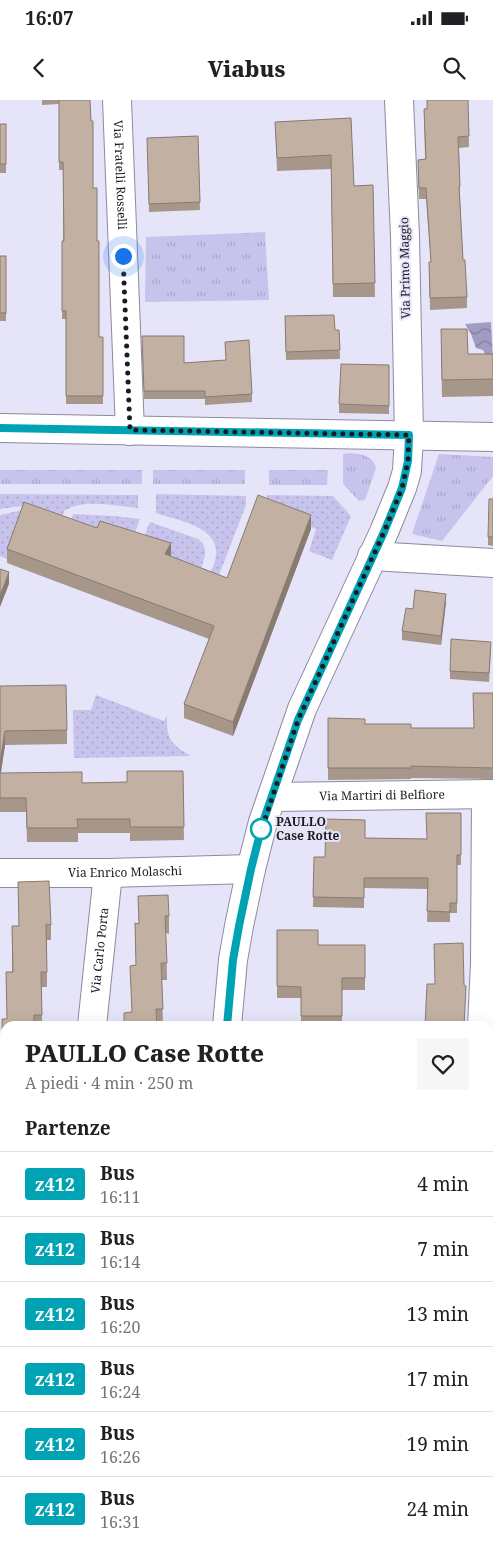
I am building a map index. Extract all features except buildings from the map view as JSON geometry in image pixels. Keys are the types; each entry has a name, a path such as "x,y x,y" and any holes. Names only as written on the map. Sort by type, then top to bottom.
{"street":[{"name":"Via Fratelli Rosselli","path":"117,100 130,430"},
{"name":"Via Primo Maggio","path":"227,1021 233,960 251,869 272,796 302,709 384,532 404,481 408,461 405,236 399,100"},
{"path":"0,428 493,437"},
{"path":"372,556 493,563"},
{"path":"483,1021 489,964 490,794"},
{"name":"Via Martiri di Belfiore","path":"272,796 490,794"},
{"name":"Via Enrico Molaschi","path":"0,873 108,873 251,869"},
{"name":"Via Carlo Porta","path":"93,1021 108,873"}],"green space":[{"path":"265,232 269,300 145,302 146,237"},
{"path":"343,454 363,455 374,463 376,468 365,500 359,501 343,484"},
{"path":"439,454 493,457 493,476 442,541 412,534"},
{"path":"0,470 142,470 142,484 0,484"},
{"path":"153,470 245,470 245,484 153,484"},
{"path":"269,470 328,470 327,485 269,485"},
{"path":"0,494 138,495 138,508 100,504 81,505 64,511 62,517 31,507 22,506 0,509"},
{"path":"156,494 246,496 246,505 216,583 206,580 216,557 215,544 203,531 194,526 156,513"},
{"path":"267,495 333,496 351,516 332,560 309,551 316,529 267,511"},
{"path":"23,510 24,514 7,559 0,556 0,515"},
{"path":"73,514 140,519 132,540 68,529"},
{"path":"150,522 198,539 202,543 205,556 198,576 170,566 173,556 141,544"},
{"path":"96,695 164,721 167,716 169,736 172,741 191,756 74,758 73,710 91,710"}],"water":[{"path":"491,322 493,360 487,358 483,350 476,348 465,324"}],"bus line":[{"name":"z412","path":"0,428 409,435 407,471 402,488 384,532 298,720 263,822 239,926 233,960 227,1021"}],"place":[{"name":"PAULLO Case Rotte","path":"261,829"}],"route":[{"path":"123,256 130,430 409,435 407,471 402,488 384,532 298,720 260,834 261,829"}]}
